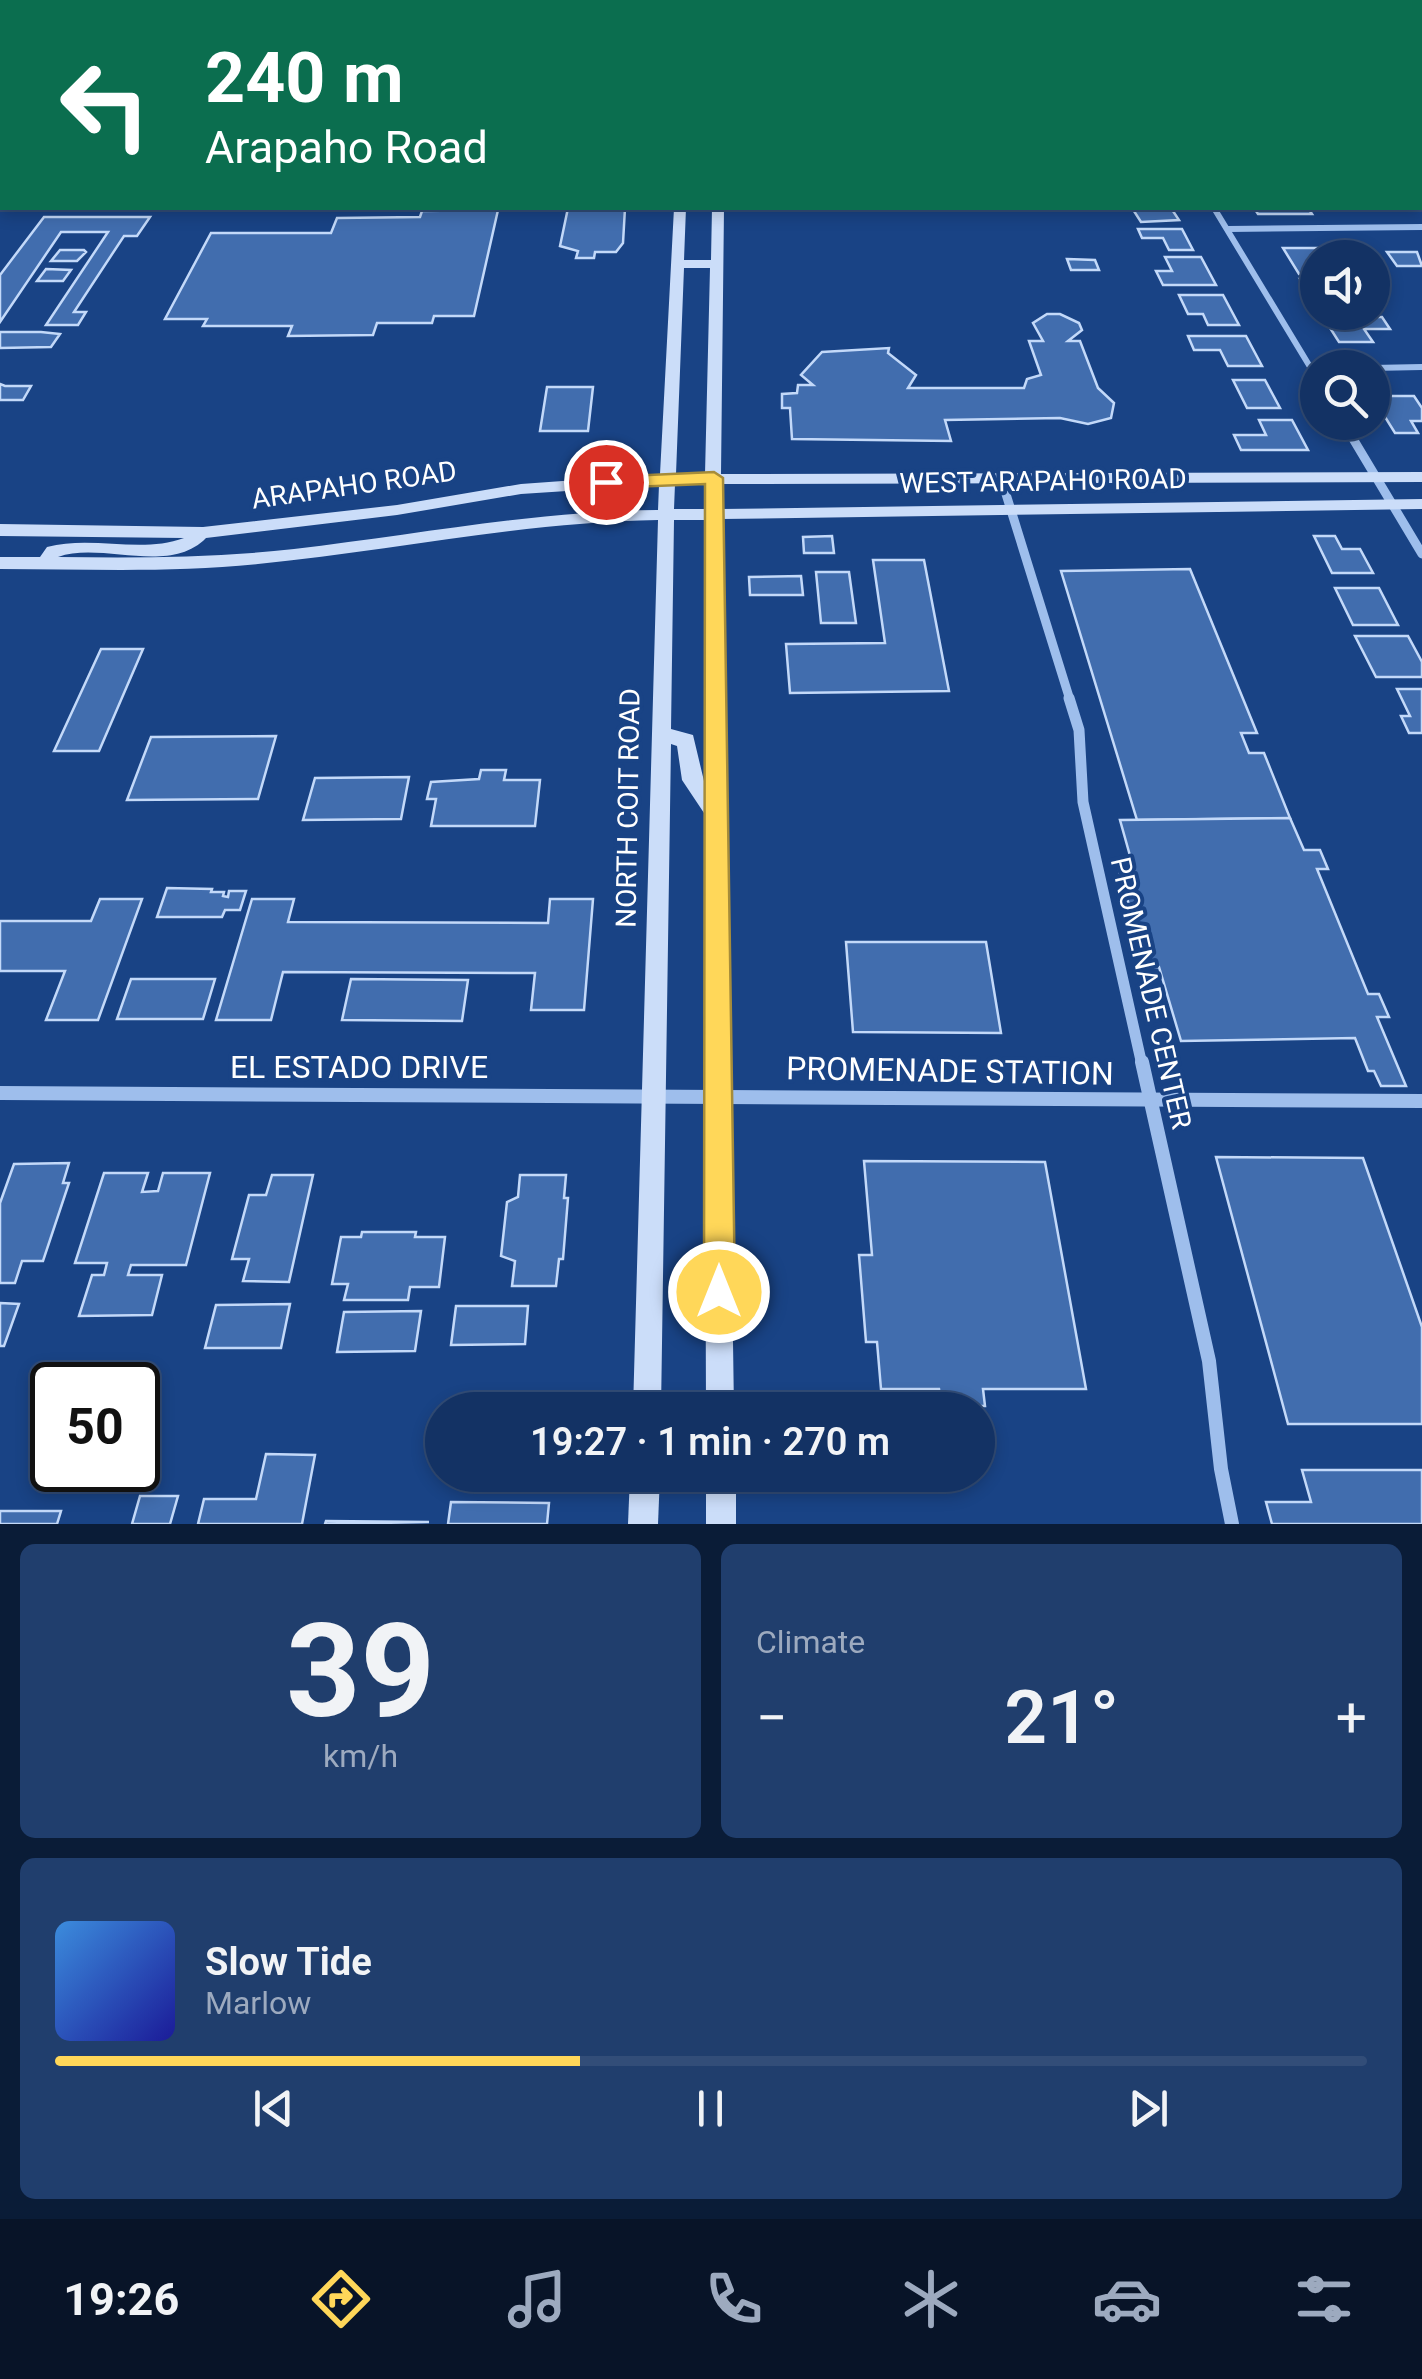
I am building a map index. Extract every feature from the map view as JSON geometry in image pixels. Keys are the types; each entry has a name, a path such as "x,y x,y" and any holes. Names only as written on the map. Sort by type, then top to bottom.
{"main road":[{"name":"NORTH COIT ROAD","path":"648,1392 666,513 680,210"},
{"path":"718,210 712,512 720,1392"},
{"path":"676,264 717,264"},
{"name":"WEST ARAPAHO ROAD","path":"714,478 1422,477"},
{"name":"ARAPAHO ROAD","path":"0,530 203,533 520,489 714,478"},
{"name":"WEST ARAPAHO ROAD","path":"666,513 1422,504"},
{"name":"ARAPAHO ROAD","path":"0,562 220,562 366,545 481,526 666,513"},
{"path":"354,514 366,545"},
{"path":"46,562 53,551 63,548 167,548 192,544 203,533"},
{"path":"662,736 686,740 692,780 715,812"},
{"path":"644,1524 645,1492"},
{"path":"721,1492 721,1524"}],"street":[{"path":"1215,210 1303,350"},
{"path":"1228,229 1422,227"},
{"path":"1390,368 1422,368"},
{"path":"1353,440 1422,554"},
{"name":"PROMENADE CENTER","path":"1001,478 1079,730 1083,802 1209,1361 1221,1469 1232,1524"},
{"name":"EL ESTADO DRIVE","path":"0,1094 718,1096"},
{"name":"PROMENADE STATION","path":"718,1096 1422,1101"}],"building":[{"path":"498,210 474,316 434,316 432,323 377,323 373,335 288,336 292,326 203,326 207,319 165,319 211,233 331,233 337,218 420,217 422,211"},
{"path":"568,210 625,210 623,243 616,252 595,252 594,258 576,258 578,251 560,246"},
{"path":"1133,210 1172,210 1179,220 1141,222"},
{"path":"1255,210 1309,210 1312,214 1258,214"},
{"path":"44,217 150,217 137,236 124,236 74,312 86,312 78,325 46,325 108,232 61,232 0,322 0,275"},
{"path":"1138,229 1182,229 1193,250 1169,250 1163,238 1142,238"},
{"path":"1283,248 1300,248 1299,274"},
{"path":"60,250 86,252 77,261 51,261"},
{"path":"1390,252 1417,252 1422,266 1397,266"},
{"path":"1165,257 1201,257 1216,285 1163,285 1156,271 1172,271"},
{"path":"1067,259 1095,260 1099,270 1071,270"},
{"path":"46,269 71,270 63,281 37,281"},
{"path":"1179,295 1223,295 1239,325 1208,325 1203,314 1188,314"},
{"path":"1047,314 1060,314 1079,323 1082,330 1068,341 1080,341 1098,388 1114,403 1111,418 1088,424 1060,418 945,420 951,441 792,439 790,408 782,408 782,394 797,393 798,385 813,385 801,375 822,352 889,348 888,353 916,375 908,388 1024,388 1027,379 1041,375 1029,341 1043,341 1033,323"},
{"path":"1331,330 1365,330 1373,342 1339,342"},
{"path":"0,332 60,334 51,347 0,348"},
{"path":"1188,336 1246,336 1262,366 1228,366 1220,350 1194,350"},
{"path":"1233,380 1265,380 1280,408 1247,408"},
{"path":"0,384 31,386 23,400 0,400"},
{"path":"547,387 593,387 588,431 540,431"},
{"path":"1390,396 1414,396 1422,408 1422,421 1411,421 1418,433 1395,433 1390,425"},
{"path":"1259,420 1292,420 1308,450 1241,450 1234,435 1266,435"},
{"path":"832,536 834,553 804,553 803,537"},
{"path":"1314,536 1335,536 1342,549 1360,549 1373,573 1332,573"},
{"path":"873,560 924,560 949,691 790,693 786,644 885,643"},
{"path":"1190,569 1257,733 1241,733 1249,753 1264,753 1290,818 1137,820 1061,571"},
{"path":"816,572 849,572 856,623 821,623"},
{"path":"801,576 803,595 750,595 749,577"},
{"path":"1335,588 1379,588 1398,625 1353,625"},
{"path":"1355,636 1408,636 1422,662 1422,677 1376,677"},
{"path":"101,649 143,649 99,751 54,751"},
{"path":"1397,689 1422,689 1422,733 1409,733 1401,716 1410,716"},
{"path":"276,736 258,799 127,800 151,737"},
{"path":"481,770 506,770 504,780 540,780 535,826 431,826 436,799 427,799 431,782 479,779"},
{"path":"409,777 401,819 303,820 315,778"},
{"path":"1290,818 1304,850 1320,850 1328,869 1317,869 1368,994 1379,994 1389,1017 1377,1017 1406,1086 1381,1086 1374,1071 1368,1071 1355,1038 1181,1041 1159,967 1147,968 1119,870 1134,870 1120,820"},
{"path":"167,888 212,889 211,892 224,892 223,896 228,897 229,891 246,891 240,910 225,910 222,917 157,917"},
{"path":"100,899 142,899 98,1020 46,1020 65,971 0,971 0,921 91,921"},
{"path":"252,899 294,899 288,922 548,923 550,899 593,899 584,1010 531,1010 535,973 283,972 271,1020 216,1020"},
{"path":"846,942 986,942 1001,1033 853,1032"},
{"path":"131,979 215,979 203,1019 117,1019"},
{"path":"351,979 468,980 462,1021 342,1020"},
{"path":"1216,1157 1363,1158 1422,1327 1422,1424 1288,1424"},
{"path":"864,1161 1045,1162 1086,1389 881,1389 877,1342 866,1342 859,1255 872,1255"},
{"path":"69,1163 63,1183 69,1183 43,1261 22,1261 15,1283 0,1283 0,1203 14,1164"},
{"path":"104,1173 148,1173 142,1192 158,1191 163,1173 210,1173 186,1265 131,1265 128,1275 162,1275 152,1315 79,1316 92,1275 104,1275 107,1263 75,1263"},
{"path":"272,1175 313,1175 289,1282 243,1281 249,1259 232,1259 249,1195 266,1195"},
{"path":"520,1175 566,1175 563,1259 559,1259 556,1286 512,1286 515,1261 501,1256 507,1202 518,1197"},
{"path":"362,1232 416,1232 415,1237 445,1237 439,1287 410,1287 408,1300 344,1300 348,1284 332,1284 341,1237 361,1237"},
{"path":"0,1303 19,1304 4,1346 0,1346"},
{"path":"290,1304 281,1348 205,1348 216,1305"},
{"path":"456,1306 528,1306 525,1344 451,1345"},
{"path":"421,1311 415,1351 337,1352 344,1312"},
{"path":"266,1454 315,1455 302,1524 198,1524 204,1499 256,1499"},
{"path":"1302,1470 1422,1470 1422,1524 1272,1524 1266,1502 1311,1502"},
{"path":"140,1496 178,1496 170,1524 132,1524"},
{"path":"451,1502 549,1503 547,1524 448,1524"},
{"path":"0,1511 61,1511 57,1524 0,1524"},
{"path":"326,1521 429,1522 325,1524"}],"route":[{"path":"606,482 714,478 719,1292"}]}
